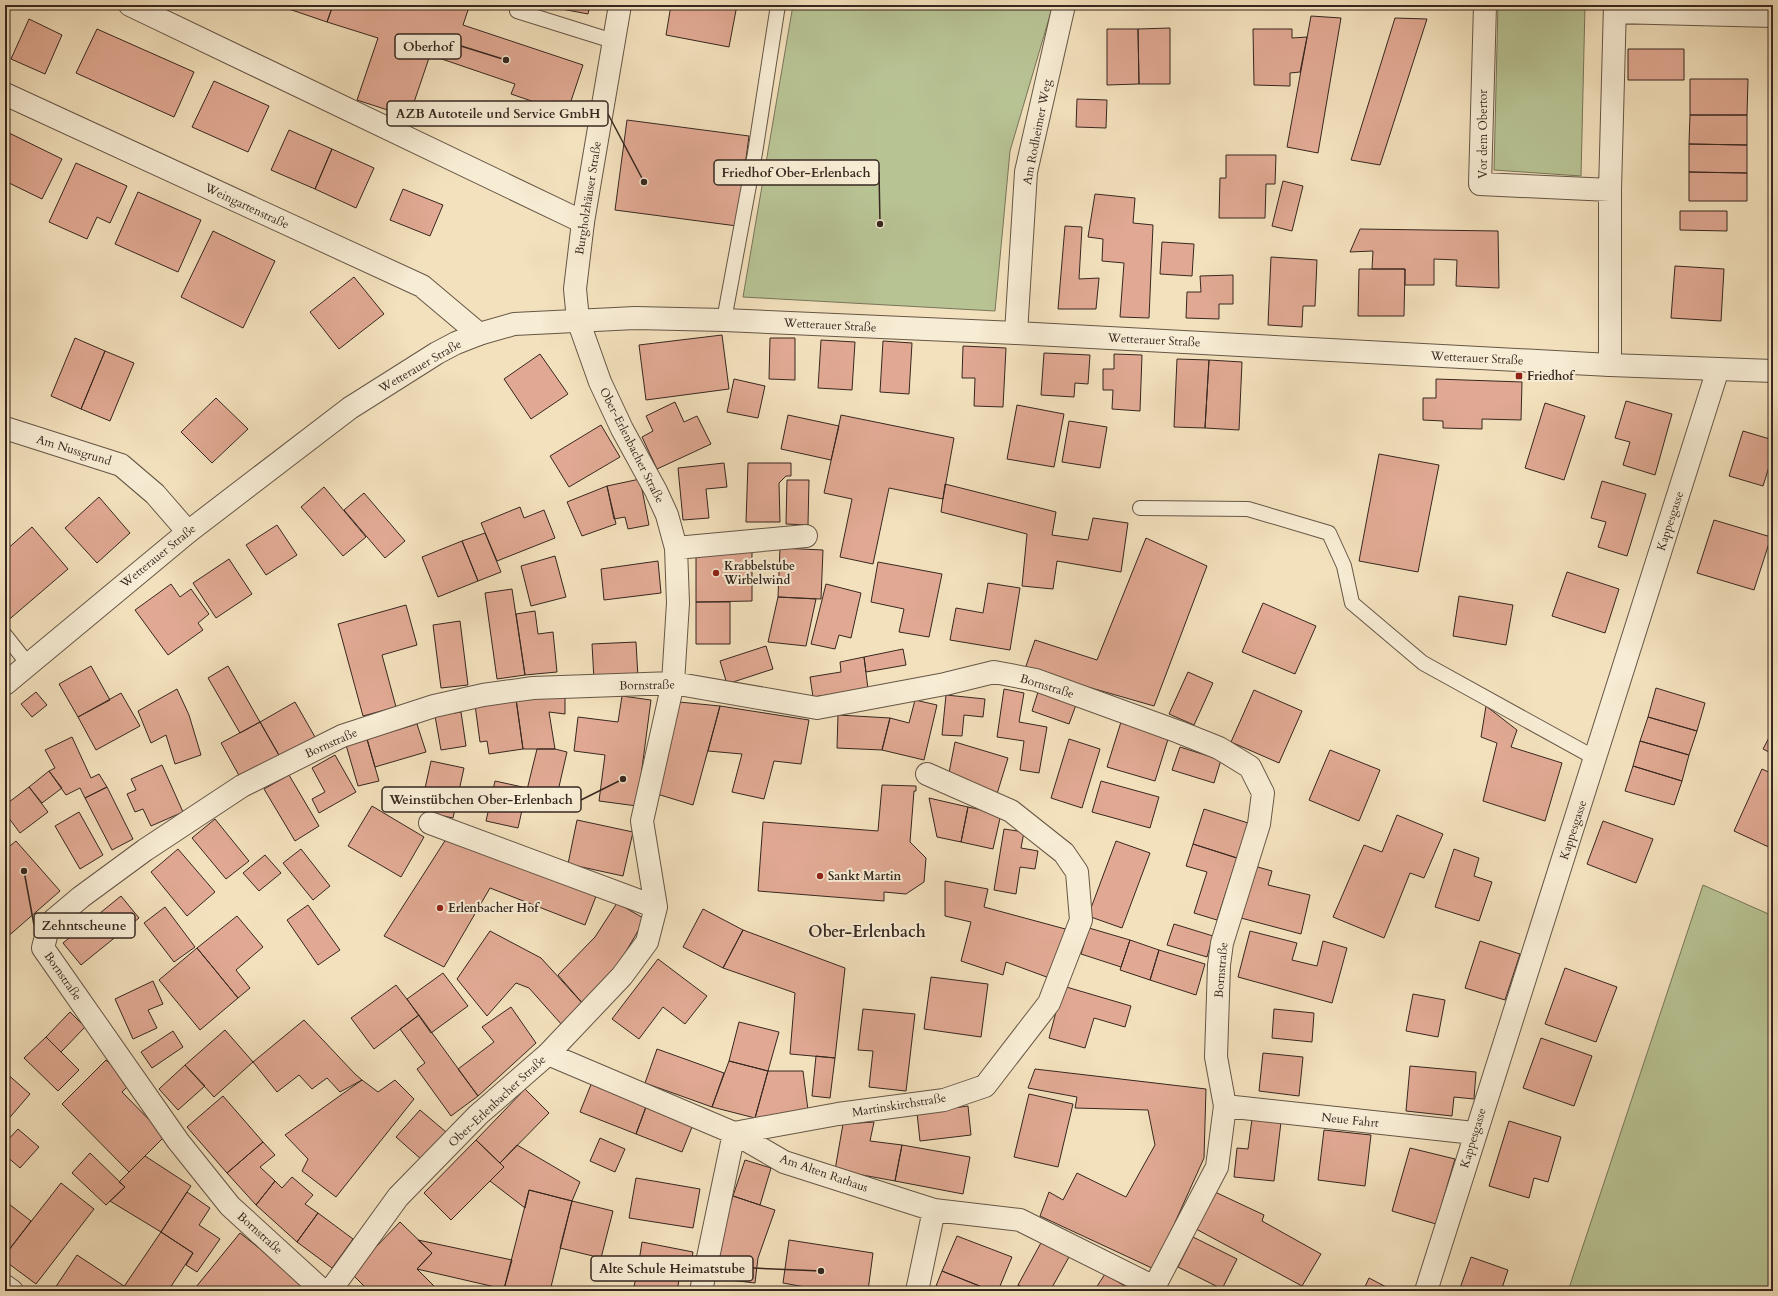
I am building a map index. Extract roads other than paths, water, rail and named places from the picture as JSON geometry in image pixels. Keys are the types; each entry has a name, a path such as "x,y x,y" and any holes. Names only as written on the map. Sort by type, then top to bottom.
{"street":[{"path":"130,5 583,222"},
{"name":"Burgholzhäuser Straße","path":"578,320 574,288 583,222 620,5"},
{"name":"Am Rodheimer Weg","path":"1016,333 1026,172 1064,5"},
{"name":"Vor dem Obertor","path":"1485,5 1480,184 1610,190"},
{"path":"1610,365 1610,190 1615,9 1773,16"},
{"name":"Weingartenstraße","path":"5,94 422,286 479,334"},
{"name":"Wetterauer Straße","path":"5,684 188,532 350,408 437,353 479,334 514,324 635,318 724,320 1016,333 1610,365 1773,372"},
{"name":"Ober-Erlenbacher Straße","path":"330,1291 398,1197 478,1115 548,1054 622,976 647,942 656,907 642,821 673,683 678,603 676,548 667,516 656,491 622,429 600,382 578,320"},
{"name":"Kappesgasse","path":"1426,1291 1474,1133 1718,369"},
{"name":"Am Nussgrund","path":"5,428 122,465 155,494 188,532"},
{"path":"676,548 806,536"},
{"name":"Bornstraße","path":"324,1291 230,1206 178,1141 42,948 49,924 81,896 145,850 242,786 342,736 434,706 483,695 533,688 673,683 817,708 945,684 994,672 1036,680 1219,748 1250,767 1264,793 1259,824 1222,942 1219,965 1216,1057 1225,1106 1217,1167 1153,1289"},
{"name":"Martinskirchstraße","path":"734,1133 838,1114 944,1100 984,1086 1049,1002 1081,920 1077,872 1064,853 1011,811 927,774"},
{"path":"430,823 656,907"},
{"path":"548,1054 734,1133 701,1291"},
{"name":"Neue Fahrt","path":"1225,1106 1474,1133"},
{"name":"Am Alten Rathaus","path":"734,1133 784,1162 934,1210 1020,1220 1153,1289"},
{"path":"917,1291 934,1210"},
{"path":"5,1286 12,1291"}],"lane":[{"path":"724,320 755,153 778,5"},
{"path":"517,11 613,41"},
{"path":"1140,508 1248,509 1329,533 1344,566 1352,603 1423,663 1595,758"},
{"path":"5,635 28,664"}],"place":[{"name":"Oberhof","path":"506,60"},
{"name":"AZB Autoteile und Service GmbH","path":"644,182"},
{"name":"Friedhof Ober-Erlenbach","path":"880,224"},
{"name":"Friedhof","path":"1519,376"},
{"name":"Krabbelstube Wirbelwind","path":"716,573"},
{"name":"Weinstübchen Ober-Erlenbach","path":"623,779"},
{"name":"Zehntscheune","path":"24,871"},
{"name":"Sankt Martin","path":"820,876"},
{"name":"Erlenbacher Hof","path":"440,908"},
{"name":"Alte Schule Heimatstube","path":"821,1271"}],"district":[{"name":"Ober-Erlenbach","path":"867,931"}]}
